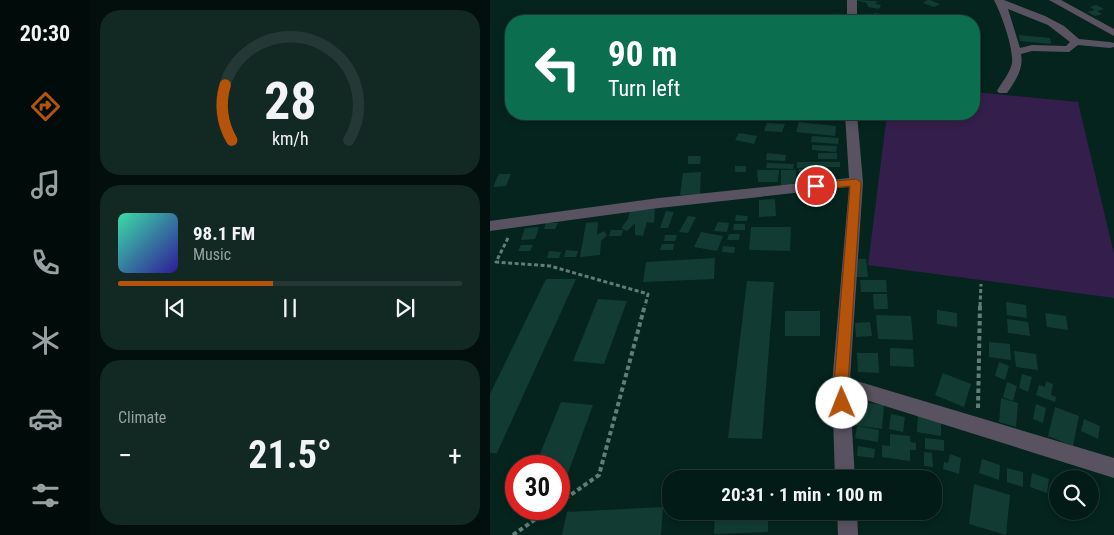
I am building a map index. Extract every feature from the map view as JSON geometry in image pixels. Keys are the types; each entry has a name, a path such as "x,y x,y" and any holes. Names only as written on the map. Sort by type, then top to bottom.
{"street":[{"path":"852,0 852,15"},
{"path":"1054,0 1114,32"},
{"path":"1001,2 1050,22 1076,42 1110,44"},
{"path":"1001,2 1018,63 1003,91"},
{"path":"1015,52 1032,48 1069,48 1076,42"},
{"path":"845,470 841,384 856,182 851,120"},
{"path":"490,226 659,203 856,182"},
{"path":"841,384 1114,468"},
{"path":"847,520 848,535"}],"path":[{"path":"515,222 496,262 550,266 648,294 599,475 570,495"},
{"path":"978,426 981,284"},
{"path":"513,535 534,520"}],"shaded area":[{"path":"980,93 1078,102 1114,254 1114,298 868,265 886,120 980,120"}],"building":[{"path":"855,0 878,1 875,4 881,5 879,9 868,7 867,3"},
{"path":"927,0 940,4 934,7 923,3"},
{"path":"1096,5 1104,9 1097,11 1102,14 1095,16 1087,12 1095,10 1090,7"},
{"path":"1019,35 1050,38 1051,44 1020,41"},
{"path":"799,122 836,126 835,136 796,132"},
{"path":"767,123 785,124 782,132 764,131"},
{"path":"739,133 757,136 754,144 735,140"},
{"path":"812,136 839,138 838,144 811,142"},
{"path":"812,145 837,146 836,152 812,150"},
{"path":"767,153 786,155 785,161 766,160"},
{"path":"818,153 837,153 837,159 818,159"},
{"path":"688,156 701,156 700,164 688,164"},
{"path":"797,162 840,162 840,167 797,168"},
{"path":"767,163 794,164 793,169 766,168"},
{"path":"735,166 746,166 746,172 735,172"},
{"path":"799,169 815,169 816,185 799,185"},
{"path":"757,170 779,170 778,182 758,182"},
{"path":"781,170 796,170 796,182 791,185 781,185"},
{"path":"701,172 700,194 680,195 683,173"},
{"path":"499,174 511,174 506,186 493,187"},
{"path":"775,199 776,216 759,217 759,200"},
{"path":"655,209 654,223 647,222 643,236 635,235 635,223 627,231 621,228 628,219 630,211"},
{"path":"666,211 674,212 668,228 660,228"},
{"path":"736,215 748,216 747,221 735,221"},
{"path":"688,216 696,217 688,233 679,232"},
{"path":"598,222 597,235 604,231 607,235 601,241 600,255 580,257 586,223"},
{"path":"718,222 729,223 727,232 714,231"},
{"path":"546,223 558,223 555,229 544,229"},
{"path":"734,224 745,224 745,230 733,230"},
{"path":"539,227 535,239 521,240 525,228"},
{"path":"751,227 791,227 790,251 749,250"},
{"path":"611,230 623,230 621,236 609,236"},
{"path":"701,232 723,236 717,251 694,247"},
{"path":"729,234 740,234 739,240 727,240"},
{"path":"665,235 677,235 675,241 664,241"},
{"path":"662,244 674,244 673,250 660,250"},
{"path":"521,245 533,245 530,251 518,251"},
{"path":"723,246 735,247 734,253 722,252"},
{"path":"566,250 578,251 576,257 564,257"},
{"path":"549,251 561,252 559,258 547,258"},
{"path":"715,258 714,279 643,282 646,262"},
{"path":"853,259 866,259 868,277 855,277"},
{"path":"546,279 576,279 497,453 490,453 490,394"},
{"path":"860,280 886,280 887,292 861,292"},
{"path":"747,281 774,282 762,439 728,438"},
{"path":"873,294 887,294 888,309 874,309"},
{"path":"598,299 627,301 604,364 573,361"},
{"path":"1006,302 1026,305 1027,318 1007,315"},
{"path":"937,310 957,313 957,327 937,324"},
{"path":"785,311 820,311 820,336 785,336"},
{"path":"1045,313 1066,316 1068,330 1047,327"},
{"path":"876,315 911,316 913,340 878,339"},
{"path":"1007,319 1028,322 1030,336 1008,333"},
{"path":"870,322 872,336 856,337 855,323"},
{"path":"989,342 1010,344 1011,360 989,357"},
{"path":"890,348 913,349 914,367 890,366"},
{"path":"1014,351 1036,354 1038,370 1016,367"},
{"path":"857,353 878,353 879,373 858,372"},
{"path":"999,362 1009,366 1005,380 995,376"},
{"path":"943,373 971,384 964,407 935,395"},
{"path":"1022,374 1032,377 1028,392 1019,388"},
{"path":"1046,381 1053,384 1051,395 1056,397 1055,402 1036,395 1039,385 1045,387"},
{"path":"1007,382 1017,386 1013,401 1003,397"},
{"path":"1001,398 1018,403 1016,427 999,422"},
{"path":"855,401 884,405 882,429 852,425"},
{"path":"561,402 593,405 570,468 570,455 539,455"},
{"path":"1036,404 1046,408 1043,423 1033,419"},
{"path":"1055,407 1079,416 1073,446 1048,436"},
{"path":"891,414 905,417 903,432 889,429"},
{"path":"918,414 941,418 941,436 917,432"},
{"path":"1084,419 1100,426 1098,439 1081,431"},
{"path":"857,426 879,430 878,442 855,438"},
{"path":"890,434 910,436 910,442 916,443 916,450 910,450 910,461 882,457 882,445 890,446"},
{"path":"925,438 944,440 944,451 925,449"},
{"path":"858,446 875,449 874,458 857,456"},
{"path":"924,452 932,453 933,467 924,466"},
{"path":"950,454 961,458 959,474 943,469 944,462 948,463"},
{"path":"982,459 1000,465 999,480 979,473"},
{"path":"1007,468 1023,472 1023,487 1007,482"},
{"path":"1032,473 1049,479 1047,493 1030,487"},
{"path":"974,484 1010,495 1006,535 969,524"},
{"path":"662,507 661,535 562,535 565,520 570,520 570,512"},
{"path":"715,520 768,520 768,532 714,534"}],"route":[{"path":"816,186 856,182 841,384 842,403"}]}
